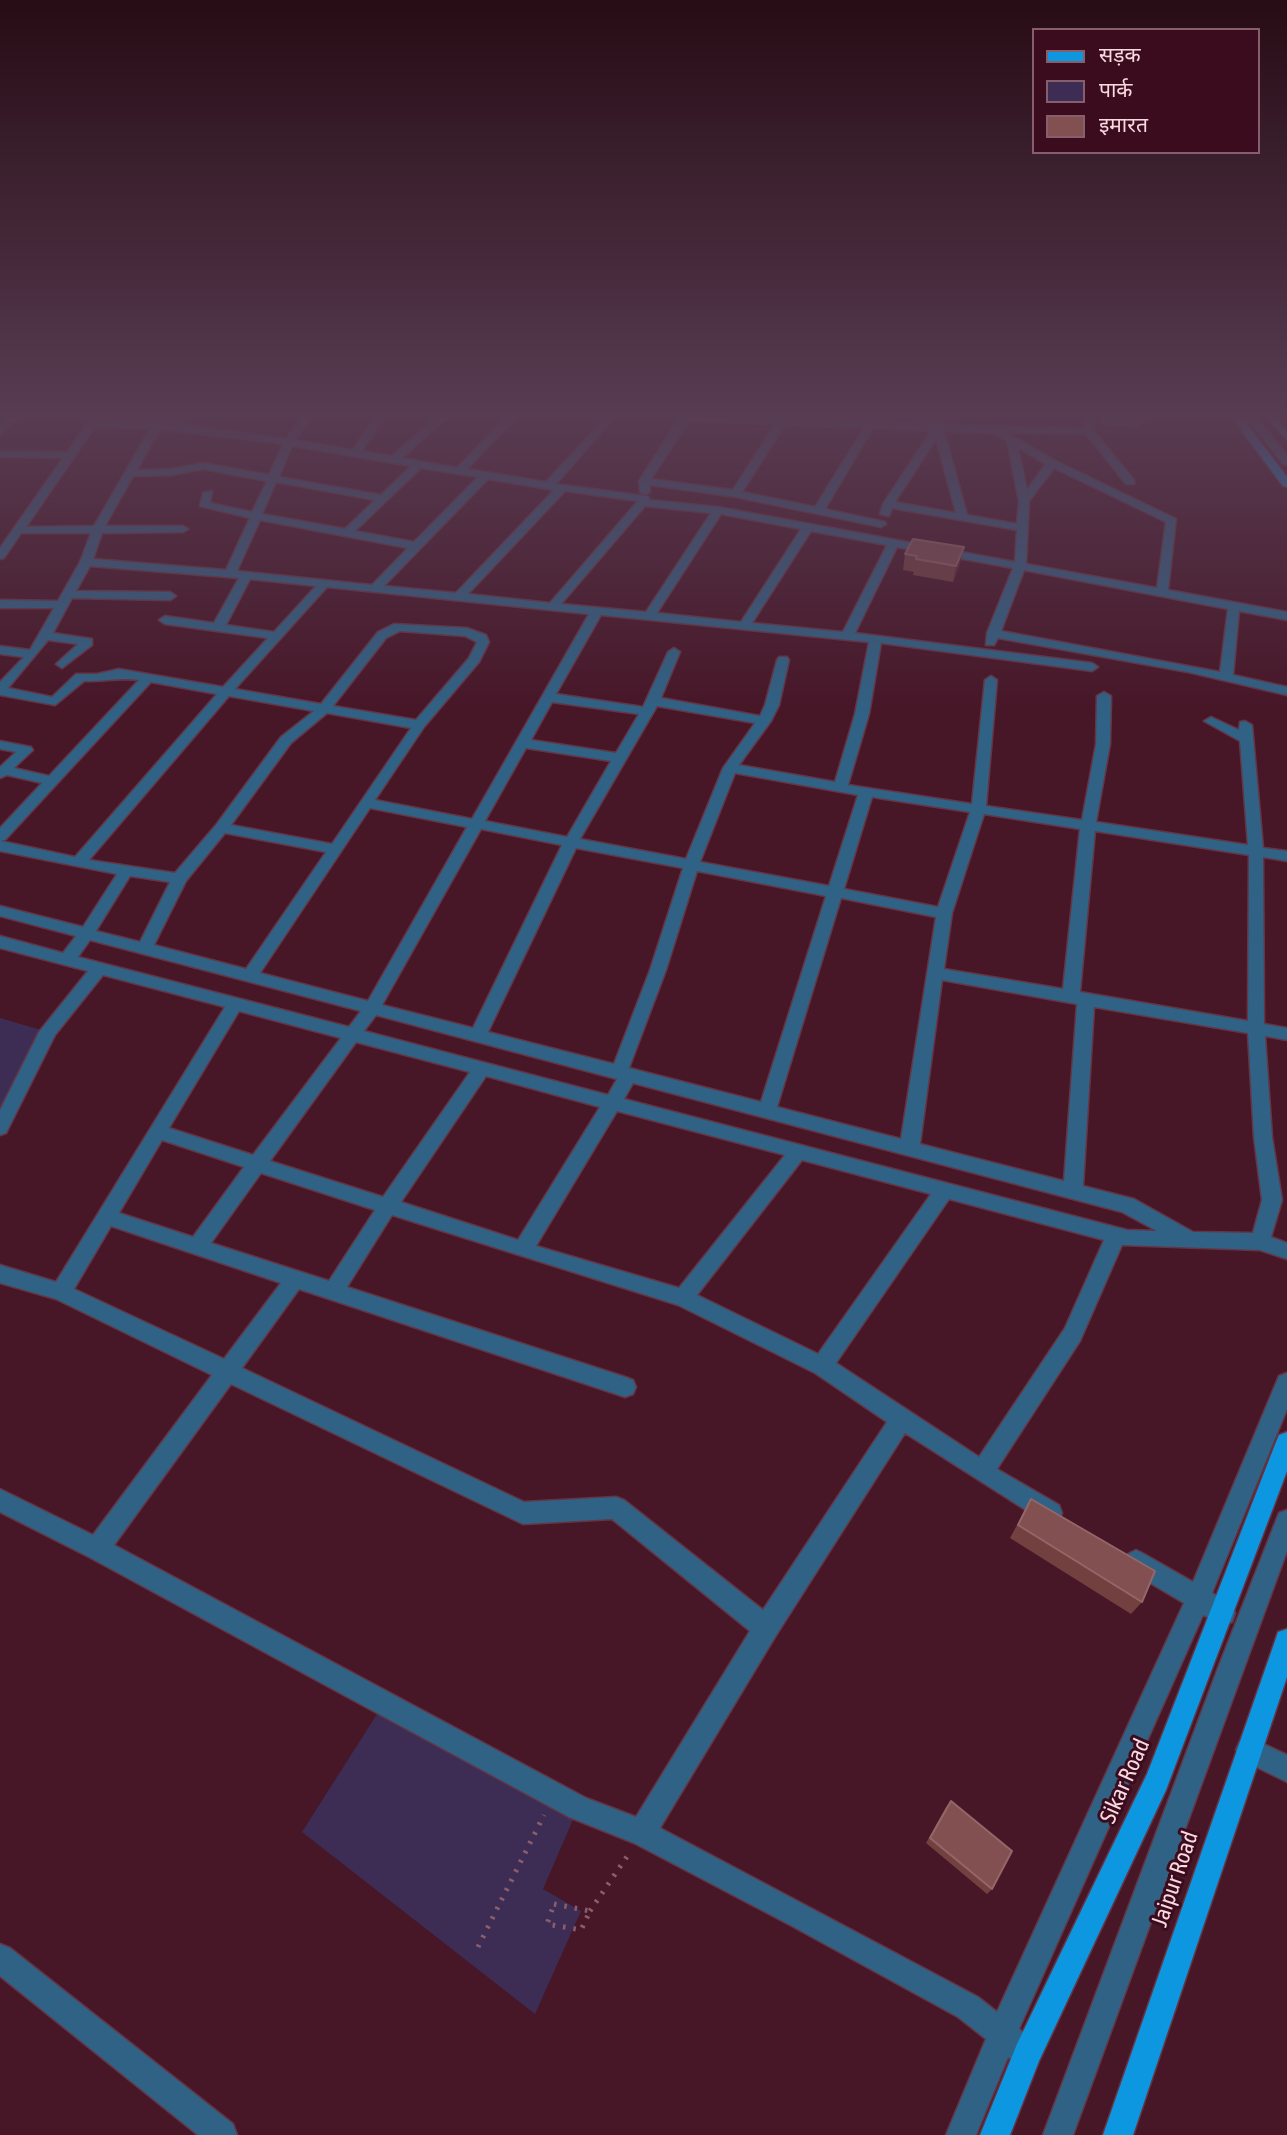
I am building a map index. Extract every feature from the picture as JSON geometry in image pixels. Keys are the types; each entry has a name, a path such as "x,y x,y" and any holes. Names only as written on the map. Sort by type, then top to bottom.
{"main road":[{"name":"Sikar Road","path":"995,2135 1027,2054 1157,1781 1287,1442"},
{"name":"Jaipur Road","path":"1118,2135 1287,1641"}],"street":[{"path":"0,556 28,518"},
{"path":"104,518 86,562 45,636 1,691 55,701 81,677 97,678 119,673 419,725"},
{"path":"230,574 256,518"},
{"path":"259,518 417,546"},
{"path":"345,534 361,518"},
{"path":"375,588 445,518"},
{"path":"459,597 528,518"},
{"path":"553,606 629,518"},
{"path":"650,615 713,518"},
{"path":"760,518 1287,616"},
{"path":"853,518 881,524"},
{"path":"847,636 889,541 881,524 883,518"},
{"path":"974,518 1023,528"},
{"path":"987,652 1020,565 1023,518"},
{"path":"1161,592 1171,522 1162,518"},
{"path":"745,625 808,526"},
{"path":"19,530 183,529"},
{"path":"86,562 650,615 987,652 1092,667"},
{"path":"218,628 246,576"},
{"path":"78,863 226,691 325,583"},
{"path":"0,604 170,596"},
{"path":"1226,677 1234,606"},
{"path":"197,1246 372,1008 597,611"},
{"path":"165,620 279,636"},
{"path":"144,949 179,879 222,828 286,740 324,709 388,630 398,627 467,632 482,638 483,642 475,659 419,725 250,976"},
{"path":"993,633 1287,691"},
{"path":"45,636 88,642 62,664"},
{"path":"840,788 862,714 876,639"},
{"path":"0,650 33,653"},
{"path":"478,1036 571,842 650,706 674,652"},
{"path":"523,1250 614,1103 691,866 730,768 764,721 772,705 783,660"},
{"path":"0,837 148,678"},
{"path":"910,1181 916,1150 910,1135 944,913 979,808 990,680"},
{"path":"1073,1191 1088,826 1103,744 1104,696"},
{"path":"548,697 650,706 764,721"},
{"path":"1211,721 1245,732 1256,850 1256,1029 1263,1138 1272,1200 1260,1242"},
{"path":"522,743 620,758"},
{"path":"0,745 26,750 2,772"},
{"path":"730,768 840,788 1287,856"},
{"path":"2,772 53,781"},
{"path":"767,1111 866,792"},
{"path":"366,803 475,826 944,913"},
{"path":"222,828 335,849"},
{"path":"0,846 78,863 179,879"},
{"path":"67,959 87,933 126,871"},
{"path":"0,911 1127,1205 1189,1238"},
{"path":"0,942 1116,1236 1260,1242 1287,1251"},
{"path":"0,1128 48,1032 100,968"},
{"path":"935,972 1287,1034"},
{"path":"61,1292 235,1004"},
{"path":"334,1291 387,1207 482,1069"},
{"path":"159,1132 523,1250 683,1297 822,1366 982,1472 1066,1521"},
{"path":"683,1297 798,1152"},
{"path":"822,1366 945,1190"},
{"path":"107,1217 625,1387"},
{"path":"982,1472 1073,1334 1116,1236"},
{"path":"0,1275 61,1292 523,1513 616,1508 766,1628"},
{"path":"97,1549 295,1279"},
{"path":"961,2135 1002,2035 1198,1598 1287,1383"},
{"path":"642,1833 766,1628 902,1419"},
{"path":"0,1500 97,1549 578,1808 642,1833 968,2007 1027,2054"},
{"path":"1058,2135 1225,1681 1287,1521"},
{"path":"1114,1549 1223,1613"},
{"path":"1249,1750 1287,1769"},
{"path":"0,1958 222,2135"}],"path":[{"path":"478,1947 554,1795"},
{"path":"590,1912 554,1904 547,1924 581,1930 642,1833"}],"green space":[{"path":"0,1018 48,1032 0,1128"},
{"path":"379,1711 578,1808 543,1889 581,1911 535,2014 302,1832"}],"building":[{"path":"913,539 964,547 956,566 916,559 917,556 905,554"},
{"path":"1031,1499 1155,1571 1142,1602 1018,1525"},
{"path":"951,1801 1012,1851 992,1889 930,1838"}]}
